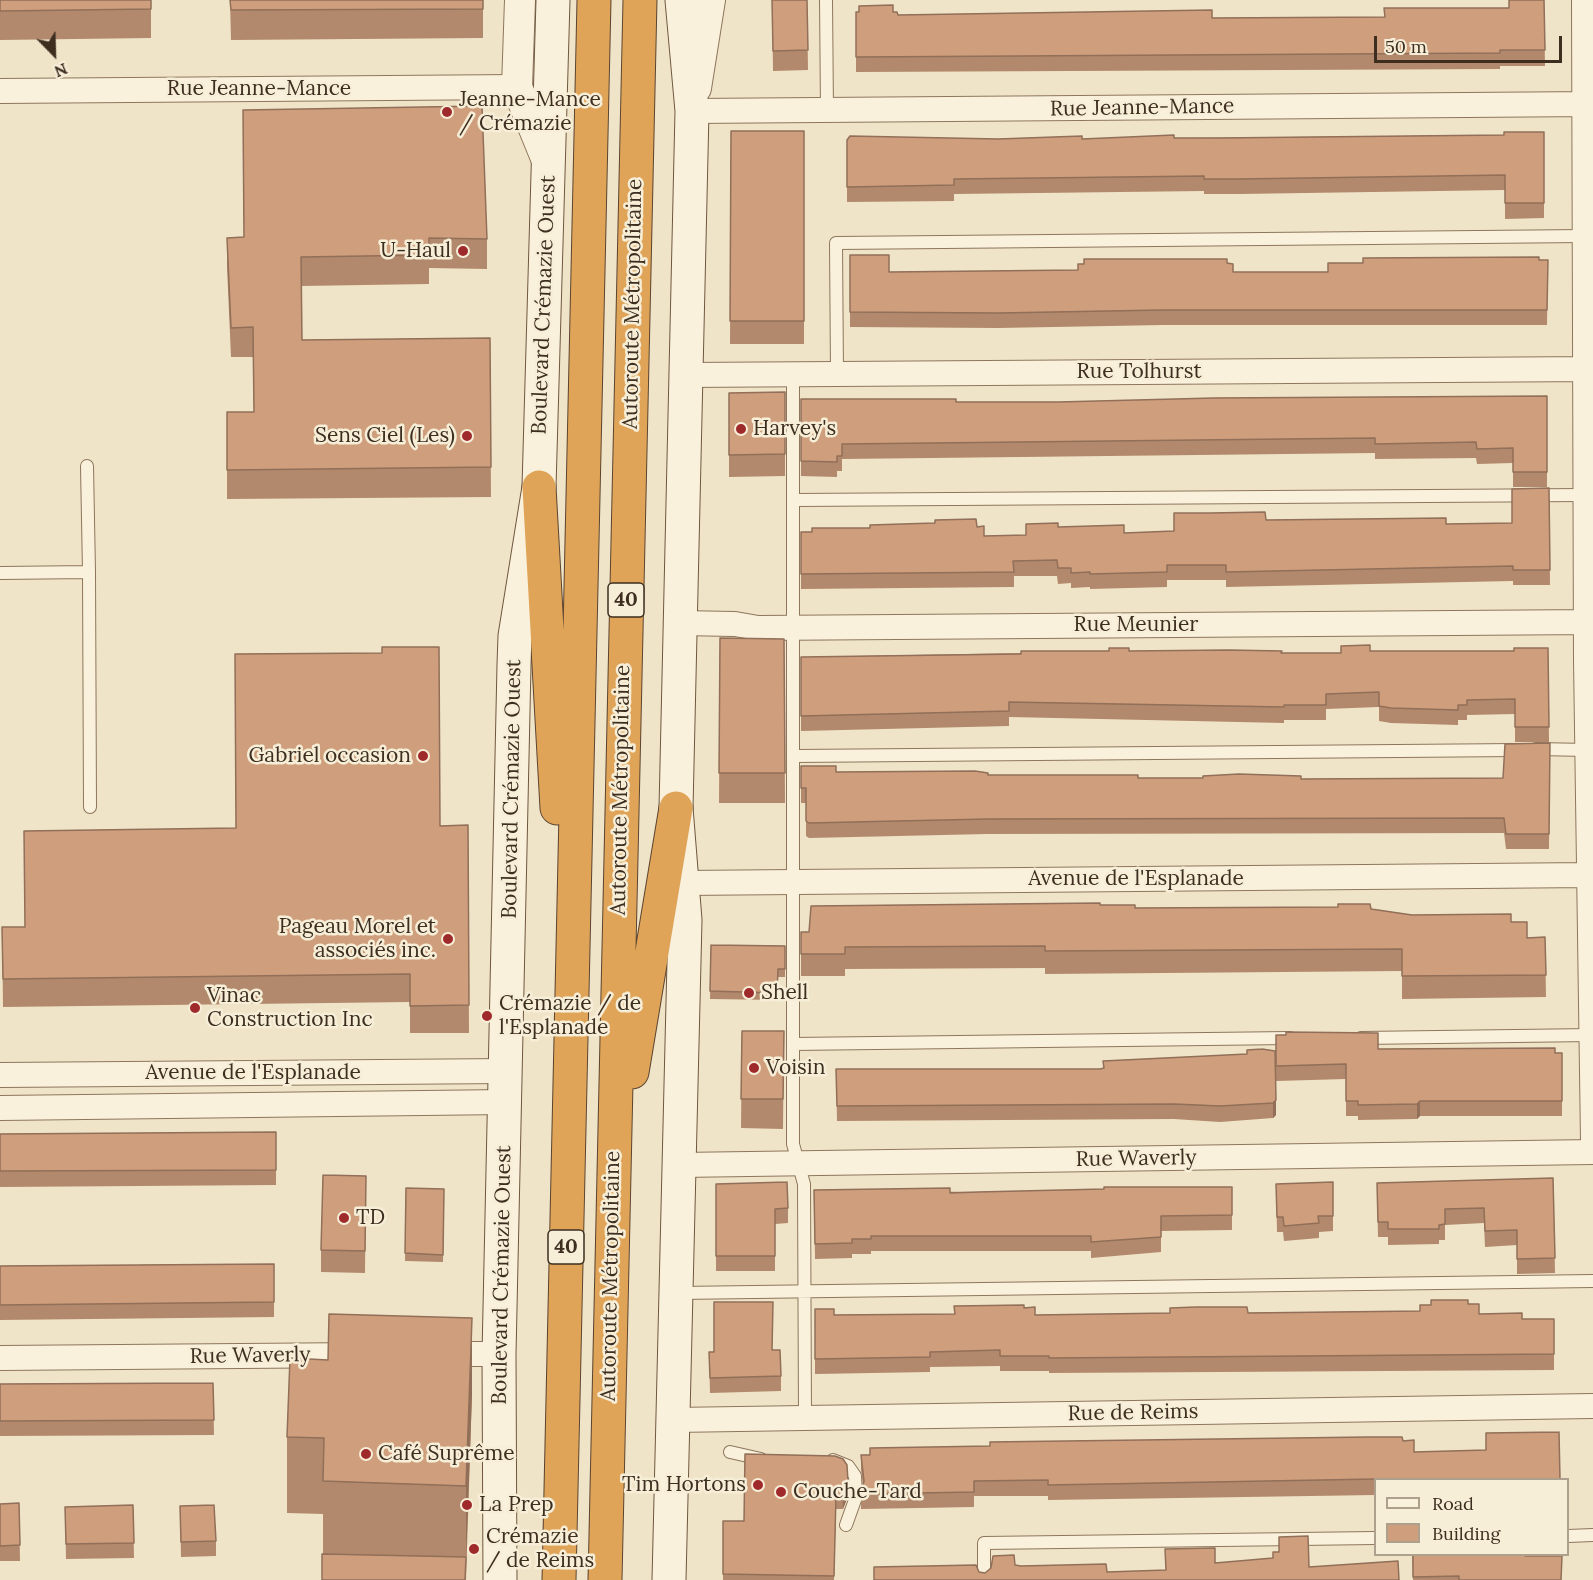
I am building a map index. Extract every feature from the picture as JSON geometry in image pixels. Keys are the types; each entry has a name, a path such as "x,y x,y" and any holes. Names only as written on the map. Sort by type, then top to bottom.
{"highway":[{"name":"Autoroute Métropolitaine","path":"559,1580 594,0"},
{"name":"Autoroute Métropolitaine","path":"605,1580 640,0"},
{"path":"539,487 570,1049"},
{"path":"612,1201 656,915 676,808"}],"main road":[{"name":"Boulevard Crémazie Ouest","path":"500,1580 500,1354 515,636 539,487 553,0"},
{"path":"669,1580 686,920 676,808 692,111 682,0"}],"street":[{"path":"520,0 517,87 548,163"},
{"path":"692,111 710,0"},
{"path":"1584,0 1588,104 1585,236 1590,369 1586,495 1590,622 1588,750 1593,1141"},
{"name":"Rue Jeanne-Mance","path":"0,92 517,87"},
{"name":"Rue Jeanne-Mance","path":"692,111 1588,104"},
{"name":"Rue Tolhurst","path":"685,375 1590,369"},
{"name":"Rue Meunier","path":"680,623 795,627 1590,622"},
{"name":"Avenue de l'Esplanade","path":"682,883 1590,875"},
{"name":"Avenue de l'Esplanade","path":"0,1074 507,1087"},
{"name":"Avenue de l'Esplanade","path":"0,1108 507,1087"},
{"name":"Rue Waverly","path":"679,1165 1593,1152"},
{"name":"Rue Waverly","path":"0,1358 500,1354"},
{"name":"Rue de Reims","path":"673,1420 1593,1406"}],"lane":[{"path":"826,0 827,111"},
{"path":"837,374 836,243 1585,236"},
{"path":"793,374 795,627 793,1144 804,1184 805,1417"},
{"path":"87,466 90,807"},
{"path":"794,500 1586,495"},
{"path":"0,573 89,572"},
{"path":"795,756 1588,750"},
{"path":"1348,1038 1592,1035"},
{"path":"793,1044 1304,1038"},
{"path":"678,1293 1593,1281"},
{"path":"730,1452 752,1459 775,1459"},
{"path":"822,1459 842,1462 855,1476 856,1497 846,1525"},
{"path":"1569,1536 1593,1535"},
{"path":"984,1580 984,1543 1374,1538"}],"building":[{"path":"0,0 151,0 151,9 0,11"},
{"path":"230,0 483,0 483,9 231,10"},
{"path":"772,0 807,0 808,50 773,51"},
{"path":"1509,0 1544,0 1545,50 1500,50 1500,53 856,57 856,12 859,12 859,6 893,5 893,12 897,12 898,15 1212,10 1212,18 1385,17 1384,8 1509,8"},
{"path":"482,106 487,239 429,238 429,255 301,257 302,340 490,338 491,467 227,470 227,412 254,412 253,327 231,328 227,238 244,237 243,110"},
{"path":"731,131 804,131 804,321 730,321"},
{"path":"1504,132 1544,132 1544,203 1505,203 1505,175 1239,179 1204,179 1204,176 954,179 954,185 847,187 847,140 850,136 998,139 1082,136 1082,139 1174,135 1174,138 1219,138 1504,135"},
{"path":"850,255 889,255 889,272 1078,270 1078,264 1084,264 1084,259 1227,259 1227,263 1233,264 1233,272 1328,272 1328,263 1363,263 1363,258 1539,257 1539,260 1548,260 1547,310 850,312"},
{"path":"785,392 785,454 729,455 729,393"},
{"path":"1547,396 1547,472 1513,472 1513,448 1477,449 1476,442 1375,444 1375,438 842,444 842,456 837,456 837,462 801,461 801,399 956,399 956,402 1058,402 1214,398"},
{"path":"1549,488 1550,570 1513,570 1513,566 1226,572 1226,565 1167,565 1167,572 1090,574 1090,572 1071,573 1071,568 1058,568 1057,560 1013,561 1014,572 801,574 801,532 812,532 812,528 870,528 870,525 976,519 977,527 984,526 984,536 1026,535 1026,524 1058,523 1058,527 1124,525 1124,533 1174,531 1174,513 1265,512 1266,520 1446,518 1446,524 1512,523 1512,489"},
{"path":"720,638 784,639 785,773 719,773"},
{"path":"1370,645 1370,651 1514,651 1514,648 1548,648 1549,727 1515,727 1515,699 1467,700 1467,705 1458,705 1458,710 1391,708 1379,706 1379,692 1326,694 1326,705 1284,705 1284,707 1009,702 1009,711 801,716 801,657 1021,654 1021,651 1109,651 1109,648 1129,648 1129,651 1229,650 1341,653 1341,646"},
{"path":"382,647 439,647 440,826 468,825 469,1005 410,1006 410,974 3,979 2,927 25,927 24,831 236,828 235,654 382,653"},
{"path":"1550,743 1549,834 1506,834 1504,818 987,819 809,823 806,821 806,788 801,788 801,766 836,766 836,772 975,771 988,773 988,775 1138,775 1138,778 1203,778 1203,776 1239,774 1301,776 1301,779 1503,778 1505,744"},
{"path":"1100,903 1100,905 1135,905 1135,908 1338,907 1338,904 1370,904 1371,909 1412,915 1511,914 1511,922 1527,922 1527,938 1545,937 1546,975 1402,976 1402,949 1045,951 1045,946 845,947 845,954 801,954 801,932 809,932 811,906"},
{"path":"711,945 785,946 785,969 778,969 777,993 710,991"},
{"path":"742,1031 784,1031 783,1099 741,1099"},
{"path":"1286,1032 1378,1033 1378,1049 1555,1048 1555,1053 1562,1053 1562,1101 1420,1101 1417,1104 1358,1105 1358,1101 1346,1101 1346,1064 1276,1066 1276,1035 1286,1035"},
{"path":"1247,1050 1275,1051 1276,1100 1273,1103 1220,1106 1174,1104 837,1106 836,1069 1100,1069 1104,1068 1103,1061 1247,1054"},
{"path":"276,1132 276,1170 0,1171 0,1134"},
{"path":"323,1175 366,1176 365,1251 321,1250"},
{"path":"1553,1178 1555,1258 1517,1259 1517,1230 1485,1231 1484,1208 1445,1209 1445,1224 1439,1225 1439,1229 1388,1229 1388,1222 1378,1222 1377,1183"},
{"path":"787,1182 788,1208 775,1209 775,1256 716,1256 716,1184"},
{"path":"1333,1182 1333,1216 1318,1216 1319,1223 1284,1226 1283,1217 1277,1217 1276,1184"},
{"path":"1104,1187 1232,1187 1232,1215 1161,1216 1161,1237 1091,1242 1091,1236 871,1236 871,1239 852,1239 852,1243 815,1244 814,1190 950,1188 950,1193 1104,1189"},
{"path":"406,1188 444,1189 443,1255 405,1253"},
{"path":"274,1264 274,1302 0,1305 0,1266"},
{"path":"1431,1300 1468,1300 1468,1304 1479,1304 1479,1314 1522,1313 1522,1319 1554,1319 1554,1354 1049,1358 1049,1356 1000,1356 1000,1350 930,1352 930,1357 815,1359 815,1309 834,1309 834,1315 955,1314 954,1306 1024,1305 1024,1308 1035,1307 1035,1315 1170,1313 1170,1308 1196,1307 1247,1307 1248,1313 1420,1311 1420,1305 1431,1305"},
{"path":"714,1302 773,1302 772,1350 780,1350 781,1376 710,1378 709,1352 714,1352"},
{"path":"329,1314 472,1318 466,1486 323,1481 324,1438 287,1437 290,1358 328,1360"},
{"path":"213,1383 214,1420 0,1421 0,1384"},
{"path":"1559,1432 1560,1478 1374,1478 1048,1485 1048,1480 974,1481 974,1492 861,1494 864,1481 861,1455 870,1455 870,1448 990,1446 990,1442 1402,1437 1403,1441 1414,1440 1414,1452 1486,1450 1486,1433"},
{"path":"745,1454 835,1456 843,1459 847,1465 848,1482 843,1495 836,1495 834,1576 723,1574 723,1521 744,1521"},
{"path":"19,1503 20,1545 0,1546 0,1504"},
{"path":"133,1505 134,1543 66,1544 65,1507"},
{"path":"214,1505 216,1541 181,1542 180,1506"},
{"path":"1308,1536 1309,1567 1398,1561 1399,1580 874,1580 874,1567 976,1565 979,1572 985,1573 991,1568 993,1556 1014,1555 1015,1565 1021,1566 1106,1564 1107,1572 1166,1570 1165,1549 1215,1548 1215,1563 1273,1558 1273,1552 1279,1552 1279,1537"},
{"path":"322,1554 466,1557 465,1580 322,1580"},
{"path":"1413,1556 1562,1556 1561,1580 1459,1580 1459,1576 1413,1577"}],"place":[{"name":"Jeanne-Mance / Crémazie","path":"447,112"},
{"name":"U-Haul","path":"463,251"},
{"name":"Harvey's","path":"741,429"},
{"name":"Sens Ciel (Les)","path":"467,436"},
{"name":"Gabriel occasion","path":"423,756"},
{"name":"Pageau Morel et associés inc.","path":"448,939"},
{"name":"Shell","path":"749,993"},
{"name":"Vinac Construction Inc","path":"195,1008"},
{"name":"Crémazie / de l'Esplanade","path":"487,1016"},
{"name":"Voisin","path":"754,1068"},
{"name":"TD","path":"344,1218"},
{"name":"Café Suprême","path":"366,1454"},
{"name":"Tim Hortons","path":"758,1485"},
{"name":"Couche-Tard","path":"781,1492"},
{"name":"La Prep","path":"467,1505"},
{"name":"Crémazie / de Reims","path":"474,1549"}]}
